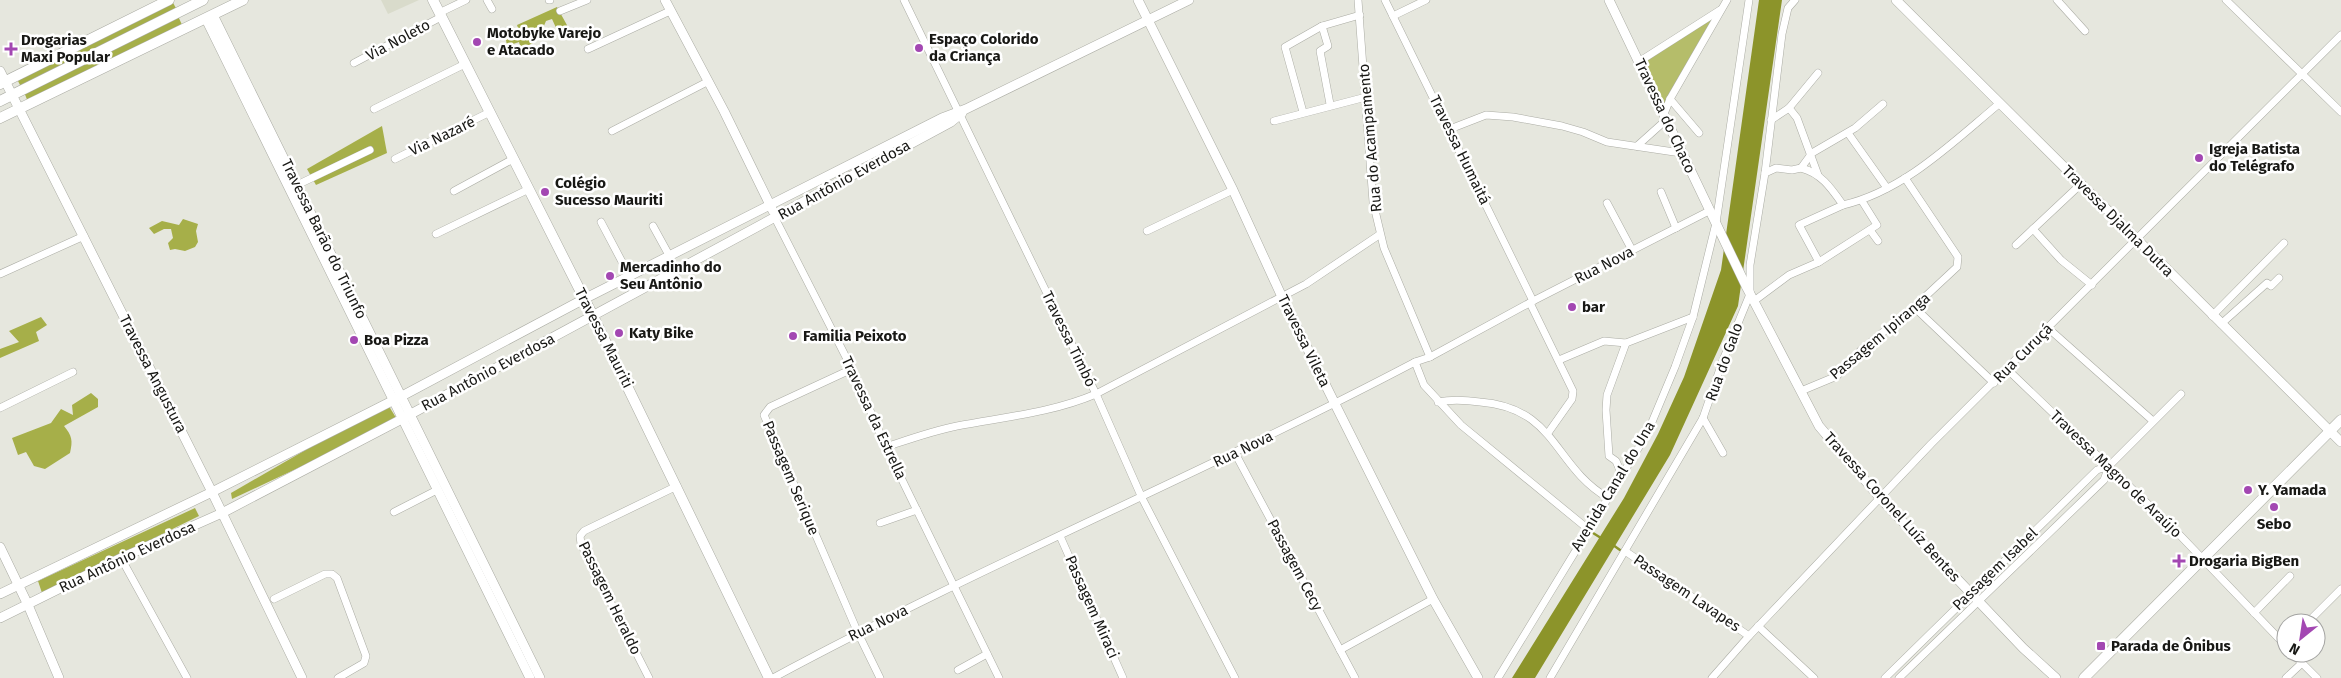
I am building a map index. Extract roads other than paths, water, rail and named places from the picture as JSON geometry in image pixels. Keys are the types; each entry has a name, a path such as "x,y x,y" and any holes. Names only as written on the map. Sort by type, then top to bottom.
{"main road":[{"path":"2,82 169,0"},
{"path":"0,101 202,0"},
{"path":"0,118 243,0"},
{"name":"Travessa Mauriti","path":"433,0 593,316 769,678"},
{"path":"2084,678 2341,420"}],"street":[{"name":"Via Noleto","path":"354,63 466,0"},
{"path":"487,0 492,9"},
{"path":"560,11 587,0"},
{"name":"Travessa da Estrella","path":"665,0 852,369 886,447 999,678"},
{"name":"Travessa Timbó","path":"904,0 962,112 1096,394 1142,498 1235,678"},
{"name":"Travessa Vileta","path":"1138,0 1234,190 1282,297 1335,404 1434,599 1478,678"},
{"name":"Rua Antônio Everdosa","path":"0,594 212,492 397,398 584,299 1189,0"},
{"name":"Rua do Acampamento","path":"1358,0 1371,182 1380,235 1430,357"},
{"name":"Travessa Humaitá","path":"1385,0 1450,128 1573,387 1573,396 1548,433"},
{"path":"1393,16 1426,0"},
{"name":"Travessa do Chaco","path":"1609,0 1640,61 1719,232"},
{"path":"1637,146 1665,117 1670,99 1727,0"},
{"path":"1716,223 1749,0"},
{"name":"Rua do Galo","path":"1550,678 1703,418 1723,360 1750,294 1750,266 1765,173 1782,34 1788,8 1795,0"},
{"name":"Travessa Djalma Dutra","path":"1896,0 2212,316 2341,442"},
{"path":"2057,0 2085,31"},
{"path":"2226,0 2341,112"},
{"path":"1640,61 1722,9"},
{"path":"588,49 670,11"},
{"path":"1303,112 1285,47 1322,26 1360,15"},
{"name":"Travessa Barão do Triunfo","path":"210,17 297,185 300,201"},
{"name":"Travessa Barão do Triunfo","path":"210,17 490,585 530,678"},
{"path":"1322,26 1328,46 1320,52 1330,104"},
{"name":"Rua Curuçá","path":"1712,678 1758,626 1881,499 1931,444 2138,240 2341,35"},
{"path":"374,109 465,64"},
{"name":"Travessa Angustura","path":"0,71 2,82 12,95 84,236 222,512 302,678"},
{"path":"1771,120 1789,108 1818,73"},
{"path":"612,131 708,82"},
{"path":"1274,120 1330,104 1366,97"},
{"path":"1670,99 1699,133"},
{"path":"1819,262 1799,225 1843,205 1862,201 1905,178 1931,160 2000,103"},
{"path":"1801,168 1812,153 1848,133 1883,104"},
{"path":"1789,108 1797,118 1812,153 1818,175"},
{"name":"Via Nazaré","path":"395,159 490,112"},
{"name":"Rua Antônio Everdosa","path":"0,618 121,558 222,512 406,416 775,218 962,112"},
{"path":"1450,128 1486,115 1513,116 1562,126 1607,142 1681,153"},
{"path":"1848,133 1887,188"},
{"path":"297,185 370,150"},
{"path":"454,191 513,159"},
{"path":"1765,173 1776,168 1811,170 1818,175 1843,205"},
{"name":"Passagem Ipiranga","path":"1801,392 1837,376 1861,350 1914,307 1954,272 1957,267 1958,257 1905,178"},
{"path":"2016,245 2081,184"},
{"path":"436,234 529,189"},
{"path":"1147,231 1234,190"},
{"path":"1660,192 1676,228"},
{"path":"1750,294 1819,262 1877,225 1862,201"},
{"path":"1607,203 1632,250"},
{"name":"Rua Nova","path":"773,678 858,633 954,586 1142,498 1335,404 1415,362 1430,357 1709,211"},
{"path":"601,222 630,277"},
{"name":"Avenida Canal do Una","path":"1498,678 1649,430 1694,317 1716,223"},
{"path":"653,226 670,257"},
{"path":"2033,228 2061,260 2092,285"},
{"path":"1870,230 1878,241"},
{"name":"Travessa Coronel Luíz Bentes","path":"1719,232 1819,426 1881,499 1970,593 2056,678"},
{"path":"886,447 925,433 1038,413 1075,403 1096,394 1306,284 1380,235"},
{"path":"0,274 84,236"},
{"path":"2212,316 2284,243"},
{"path":"2221,324 2267,283 2271,286 2279,278"},
{"path":"610,286 609,297 613,301 618,302"},
{"path":"1914,307 1994,383"},
{"path":"1559,360 1604,341 1626,343 1694,317"},
{"path":"2048,328 2153,421"},
{"path":"1622,476 1616,461 1609,456 1606,410 1607,395 1626,343"},
{"path":"1415,362 1424,384 1438,402 1461,425 1513,470 1588,529"},
{"name":"Passagem Serique","path":"852,369 770,407 764,415 858,633"},
{"name":"Travessa Magno de Araújo","path":"2007,369 2109,466 2276,635"},
{"path":"0,408 73,372"},
{"name":"Passagem Isabel","path":"1899,678 2104,480 2109,466 2181,394"},
{"path":"1438,402 1453,399 1501,404 1528,416 1548,433 1588,484 1608,498"},
{"name":"Travessa Barão do Triunfo","path":"406,416 437,490 540,678"},
{"path":"1703,418 1723,453"},
{"name":"Passagem Cecy","path":"1235,453 1355,678"},
{"name":"Passagem Isabel","path":"1884,678 2097,470 2109,466"},
{"name":"Passagem Heraldo","path":"649,678 581,544 580,536 584,531 677,486"},
{"path":"394,512 437,490"},
{"path":"880,523 917,510"},
{"name":"Passagem Miraci","path":"1060,536 1123,678"},
{"path":"0,547 28,605 57,677"},
{"name":"Passagem Lavapes","path":"1625,551 1749,636"},
{"path":"121,558 187,678"},
{"path":"274,599 325,574 332,574 336,578 366,656 364,664 338,678"},
{"path":"2254,612 2290,576"},
{"path":"2316,613 2341,589"},
{"path":"1340,650 1434,599"},
{"path":"1758,626 1814,678"},
{"path":"858,633 880,678"},
{"path":"958,670 987,654"},
{"path":"2286,678 2302,663 2317,678"}],"waterway":[{"path":"1593,533 1601,538"},
{"path":"1613,545 1620,550"}],"place":[{"name":"Motobyke Varejo e Atacado","path":"477,42"},
{"name":"Espaço Colorido da Criança","path":"919,48"},
{"name":"Drogarias Maxi Popular","path":"11,49"},
{"name":"Igreja Batista do Telégrafo","path":"2199,158"},
{"name":"Colégio Sucesso Mauriti","path":"545,192"},
{"name":"Mercadinho do Seu Antônio","path":"610,276"},
{"name":"bar","path":"1572,307"},
{"name":"Katy Bike","path":"619,333"},
{"name":"Familia Peixoto","path":"793,336"},
{"name":"Boa Pizza","path":"354,340"},
{"name":"Y. Yamada","path":"2248,490"},
{"name":"Sebo","path":"2274,507"},
{"name":"Drogaria BigBen","path":"2179,561"},
{"name":"Parada de Ônibus","path":"2101,646"}]}
